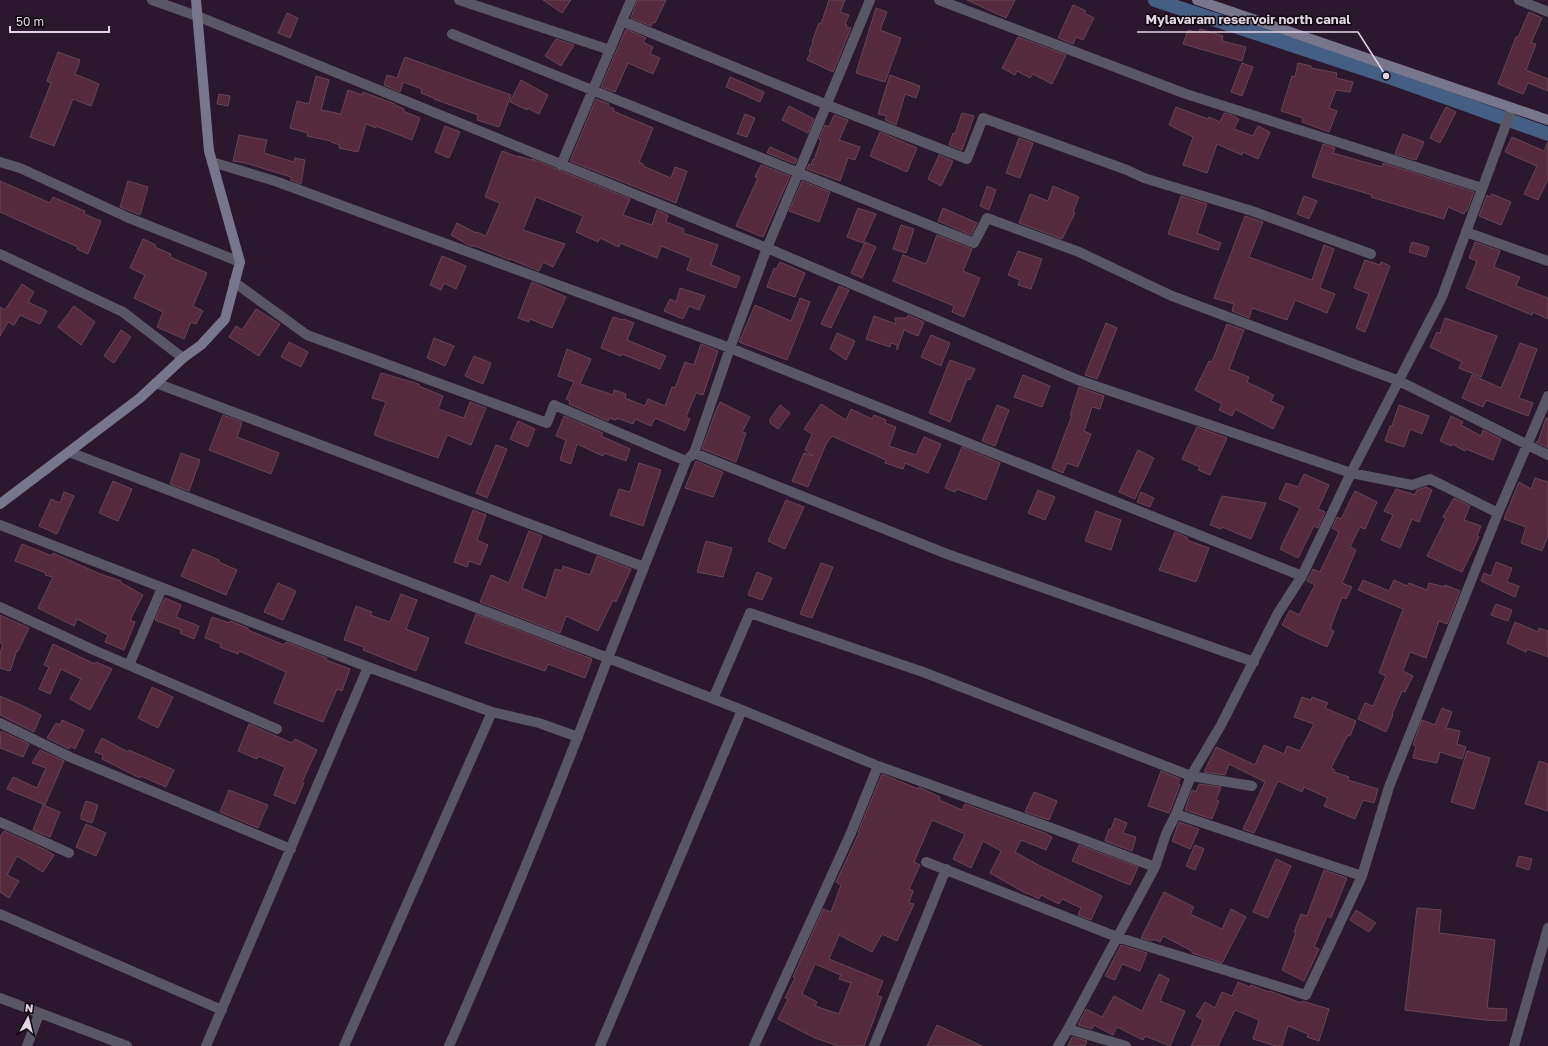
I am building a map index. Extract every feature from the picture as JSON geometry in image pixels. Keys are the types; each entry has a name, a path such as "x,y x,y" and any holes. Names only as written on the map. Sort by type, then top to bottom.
{"main road":[{"path":"0,504 140,398 183,358 201,345 224,319 240,262 209,151 196,0"},
{"path":"1197,0 1548,120"}],"street":[{"path":"152,0 197,16 767,248 1078,380 1351,473 1412,485 1430,479 1498,513"},
{"path":"458,0 610,50"},
{"path":"561,165 631,0"},
{"path":"449,1046 502,924 578,737 686,461 694,453 730,348 767,248 870,0"},
{"path":"939,0 1186,94 1482,188"},
{"path":"1519,0 1548,12"},
{"path":"622,21 827,105 967,158 983,118 1127,170 1144,178 1252,211 1371,254"},
{"path":"452,34 974,243 987,218 1079,252 1172,296 1399,381 1548,456"},
{"path":"1058,1046 1155,867 1166,834 1176,814 1191,776 1221,725 1278,613 1302,576 1351,473 1442,297 1512,108"},
{"path":"0,162 20,168 129,218 240,262"},
{"path":"212,162 275,181 730,348 1302,576"},
{"path":"1466,232 1548,261"},
{"path":"0,254 123,312 183,358"},
{"path":"234,282 308,335 547,423 554,405 686,461"},
{"path":"156,383 644,567"},
{"path":"926,862 1117,937 1306,995 1362,876 1389,787 1498,513 1548,396"},
{"path":"69,452 742,710 878,766 1155,867"},
{"path":"694,453 947,554 1254,662"},
{"path":"0,525 368,667 492,712 539,723 578,737"},
{"path":"129,665 162,588"},
{"path":"0,607 277,729"},
{"path":"713,699 750,613 923,672 1191,776 1252,786"},
{"path":"206,1046 368,667"},
{"path":"600,1046 742,710"},
{"path":"344,1046 492,712"},
{"path":"0,723 70,757 291,850"},
{"path":"754,1046 850,835 878,766"},
{"path":"1176,814 1362,876"},
{"path":"0,822 69,853"},
{"path":"874,1046 946,869"},
{"path":"0,914 222,1010"},
{"path":"1514,1046 1548,928"},
{"path":"0,998 127,1046"},
{"path":"28,1046 39,1014"},
{"path":"1068,1029 1126,1046"}],"building":[{"path":"543,0 571,0 562,13"},
{"path":"637,0 666,0 655,23 653,22 651,26 631,18"},
{"path":"829,0 845,0 840,12 849,15 845,24 847,25 846,27 851,28 833,72 807,60 811,51 809,51 813,43 812,42 819,23 821,24"},
{"path":"967,0 1015,0 1006,18"},
{"path":"1073,5 1086,11 1084,13 1094,18 1083,40 1076,37 1073,44 1058,38"},
{"path":"876,8 887,12 880,30 901,38 885,82 856,73"},
{"path":"1529,12 1542,18 1531,43 1536,44 1526,70 1548,79 1548,91 1528,83 1523,94 1498,84 1516,37 1518,37"},
{"path":"287,13 298,18 290,38 278,33"},
{"path":"626,29 646,38 643,42 653,47 650,54 660,58 653,74 628,63 615,92 601,87"},
{"path":"1200,29 1223,36 1222,41 1246,47 1242,61 1183,44 1188,30 1199,33"},
{"path":"1018,37 1066,55 1052,84 1033,74 1030,78 1017,71 1015,75 1002,68"},
{"path":"556,39 574,45 561,66 545,56"},
{"path":"58,52 80,60 75,74 99,84 91,106 73,99 54,146 30,137 51,83 47,81"},
{"path":"405,57 511,95 499,127 477,120 478,115 434,99 421,93 422,89 403,82 400,92 384,85 387,75 397,78"},
{"path":"1242,63 1253,67 1242,96 1231,92"},
{"path":"1298,63 1311,66 1311,68 1337,73 1336,78 1353,82 1350,92 1336,90 1329,108 1337,111 1329,132 1302,122 1303,118 1281,111 1292,76 1295,77"},
{"path":"890,75 920,86 916,98 905,94 896,125 885,120 887,116 878,114"},
{"path":"316,76 329,80 321,110 341,114 348,90 362,95 363,92 395,104 404,109 403,111 420,118 412,140 376,126 376,128 366,124 358,152 339,148 340,145 331,141 307,136 308,133 290,128 297,101 309,104"},
{"path":"730,77 764,92 760,102 726,87"},
{"path":"521,80 548,95 539,114 510,102"},
{"path":"219,94 230,96 228,106 217,104"},
{"path":"596,99 609,104 608,106 614,109 613,111 653,128 639,162 643,164 643,166 671,178 675,167 687,171 676,203 570,161"},
{"path":"789,106 814,119 808,133 782,120"},
{"path":"1176,107 1220,122 1224,113 1232,115 1239,119 1234,129 1253,136 1258,126 1270,132 1258,159 1243,152 1242,155 1217,144 1207,173 1183,165 1193,137 1169,125"},
{"path":"1446,107 1456,112 1440,143 1430,138"},
{"path":"962,113 974,116 962,150 949,145 953,133 955,134"},
{"path":"745,114 755,118 747,137 737,134"},
{"path":"834,115 848,120 839,140 860,147 855,160 848,158 840,181 807,169 809,164 811,165 813,159 814,160 821,140 819,139 825,125 829,127"},
{"path":"445,126 460,132 449,158 435,152"},
{"path":"880,132 917,148 907,172 870,156"},
{"path":"1403,134 1424,142 1416,160 1395,154"},
{"path":"239,135 267,140 264,153 294,162 295,158 305,160 301,184 291,180 291,177 246,163 233,161"},
{"path":"1512,137 1544,151 1548,142 1548,179 1538,200 1524,194 1537,166 1505,152"},
{"path":"1019,138 1033,143 1020,178 1006,173"},
{"path":"1323,144 1335,148 1333,153 1382,167 1383,163 1474,192 1467,211 1465,211 1464,214 1448,207 1444,219 1312,177"},
{"path":"770,147 797,159 795,164 767,153"},
{"path":"502,151 518,157 532,159 630,199 623,215 652,225 657,210 668,215 666,222 684,229 683,233 718,245 711,265 740,277 736,288 687,270 691,258 661,246 657,258 620,243 619,247 600,238 598,242 576,232 583,216 536,197 523,230 565,244 553,267 543,262 539,271 475,246 470,246 451,235 457,223 476,233 477,232 486,236 500,203 485,197"},
{"path":"939,155 953,161 941,186 928,179"},
{"path":"761,165 790,176 763,237 736,226 758,178 755,177"},
{"path":"0,181 50,203 53,197 85,211 84,214 101,221 88,254 77,249 78,247 0,212"},
{"path":"128,181 148,187 140,215 120,207"},
{"path":"802,181 830,192 819,222 789,211"},
{"path":"987,186 996,190 989,210 980,206"},
{"path":"1053,186 1079,197 1073,212 1075,213 1062,239 1019,223 1030,194 1048,201"},
{"path":"1492,194 1511,202 1501,225 1479,216 1487,195 1490,197"},
{"path":"1181,196 1207,204 1197,233 1221,243 1218,250 1168,234"},
{"path":"1304,196 1317,201 1309,219 1297,214"},
{"path":"858,208 876,214 863,243 847,237"},
{"path":"943,208 977,223 971,235 938,221"},
{"path":"1245,216 1263,222 1249,257 1312,280 1324,245 1334,249 1320,288 1335,294 1327,313 1295,300 1287,320 1252,308 1249,318 1232,311 1234,304 1214,298"},
{"path":"901,225 914,229 906,253 893,249"},
{"path":"937,235 972,249 963,271 980,278 964,317 952,312 954,306 893,281 903,255 926,264"},
{"path":"143,239 156,245 155,247 171,254 170,257 207,273 193,306 203,311 196,324 191,322 184,339 157,327 163,312 134,298 145,275 130,268"},
{"path":"865,242 876,247 862,278 851,273"},
{"path":"1412,242 1429,247 1426,257 1409,252"},
{"path":"1475,242 1500,251 1494,267 1520,277 1516,286 1548,298 1548,319 1533,312 1532,315 1466,288 1477,261 1469,258"},
{"path":"1018,251 1042,259 1031,289 1018,285 1020,280 1008,275"},
{"path":"442,256 466,266 456,289 444,283 441,290 430,285"},
{"path":"1365,260 1380,265 1381,262 1390,266 1365,332 1356,328 1369,294 1354,288"},
{"path":"780,262 805,273 795,297 767,287 774,268 776,269"},
{"path":"532,282 566,297 552,328 530,319 529,322 518,318"},
{"path":"22,284 34,292 28,302 47,311 40,324 20,315 14,325 8,322 0,336 0,307 5,310"},
{"path":"839,286 849,290 831,328 821,324"},
{"path":"680,288 705,296 699,310 689,306 683,319 664,311 670,299 676,302"},
{"path":"800,298 810,302 787,360 739,342 755,305 791,321"},
{"path":"74,306 95,322 81,345 58,327"},
{"path":"256,309 280,324 259,356 229,337 236,326 242,330"},
{"path":"908,315 924,322 918,336 904,330 897,350 897,345 891,343 890,347 866,339 874,316 896,324 895,318 907,318"},
{"path":"613,317 634,323 627,340 666,356 660,369 622,354 621,356 601,348"},
{"path":"1445,318 1497,336 1481,377 1459,368 1462,362 1430,347 1437,332 1440,333"},
{"path":"1106,323 1117,328 1097,379 1085,375"},
{"path":"1227,324 1244,330 1229,369 1249,377 1247,382 1274,395 1271,401 1284,407 1273,429 1235,409 1232,416 1219,410 1222,404 1195,390 1209,361 1212,362"},
{"path":"121,330 131,337 114,363 104,356"},
{"path":"837,333 855,341 846,360 830,349"},
{"path":"931,335 950,343 941,366 921,357"},
{"path":"434,338 454,346 445,366 427,358"},
{"path":"289,342 308,352 301,367 281,357"},
{"path":"1520,343 1537,349 1519,398 1533,403 1528,416 1486,400 1483,407 1462,398 1472,375 1501,388"},
{"path":"701,344 718,351 703,395 696,393 686,417 690,419 685,431 655,418 651,426 635,419 633,424 617,418 616,420 609,418 608,421 569,404 570,401 566,399 574,382 558,376 567,349 591,359 580,384 613,395 614,390 626,394 625,398 645,406 648,399 665,406 672,387 675,388 685,362 694,365"},
{"path":"474,356 491,363 483,384 465,376"},
{"path":"950,360 975,369 970,380 967,379 950,422 929,413"},
{"path":"381,373 419,384 419,386 443,396 438,409 464,418 470,402 486,408 471,445 447,435 438,458 374,435 386,402 372,398"},
{"path":"1023,375 1050,386 1042,407 1014,397"},
{"path":"1079,387 1104,396 1100,409 1092,407 1084,431 1091,434 1078,467 1067,463 1063,473 1052,468 1072,415 1070,415"},
{"path":"720,402 750,417 742,432 746,433 736,462 702,449"},
{"path":"821,404 846,420 851,409 872,419 874,415 886,420 885,423 896,427 889,446 916,455 924,437 941,444 928,473 905,463 903,469 885,463 886,460 832,436 826,444 808,487 792,481 804,453 813,456 805,450 812,434 804,429"},
{"path":"780,405 790,413 778,429 770,423 770,419"},
{"path":"997,405 1009,410 995,446 982,441"},
{"path":"1399,405 1429,416 1422,434 1410,429 1404,447 1385,441"},
{"path":"223,415 242,422 237,437 279,453 271,474 209,450"},
{"path":"564,416 603,433 601,436 630,449 626,461 604,453 603,456 577,444 571,464 560,460 566,440 556,436"},
{"path":"1451,416 1463,422 1461,425 1481,436 1483,430 1501,439 1493,460 1466,449 1465,451 1452,444 1451,446 1440,441"},
{"path":"1546,418 1548,418 1548,448 1536,442 1538,442"},
{"path":"518,421 535,429 528,447 510,439"},
{"path":"1197,427 1227,438 1210,475 1198,470 1200,467 1182,459"},
{"path":"496,445 507,449 487,498 476,493"},
{"path":"962,447 1000,463 986,500 957,489 955,492 945,488"},
{"path":"1138,450 1154,458 1135,499 1119,492"},
{"path":"181,453 200,460 189,491 170,484"},
{"path":"696,461 723,472 713,497 685,488"},
{"path":"639,463 661,470 643,526 610,515 619,489 630,492"},
{"path":"1304,474 1329,485 1318,509 1325,512 1318,528 1314,526 1298,558 1280,549 1300,508 1279,499 1286,483 1298,487"},
{"path":"1535,478 1548,482 1548,535 1542,551 1521,543 1526,527 1504,519 1519,482 1531,489"},
{"path":"113,481 132,489 118,521 99,513"},
{"path":"1426,487 1432,490 1419,522 1412,519 1400,548 1381,540 1393,515 1384,511 1396,489 1415,495 1417,490"},
{"path":"1038,490 1055,497 1045,520 1028,513"},
{"path":"1355,491 1377,502 1365,529 1360,527 1350,547 1356,550 1342,583 1352,587 1346,599 1342,597 1330,629 1334,631 1327,647 1282,625 1290,610 1299,615 1315,585 1307,581 1313,569 1320,572 1339,532 1332,528 1337,517 1341,519"},
{"path":"64,492 74,496 57,534 39,526 51,499 60,503"},
{"path":"1141,492 1154,498 1150,507 1137,502"},
{"path":"1222,496 1266,503 1251,539 1222,527 1221,529 1210,525"},
{"path":"1454,498 1470,506 1464,520 1481,526 1477,536 1479,537 1462,572 1427,556 1446,518 1443,517"},
{"path":"786,500 804,507 785,549 768,541"},
{"path":"473,510 486,515 477,540 488,545 480,565 469,561 467,567 454,562"},
{"path":"1096,511 1121,520 1111,550 1085,541"},
{"path":"529,531 542,536 522,588 546,598 555,569 562,571 563,566 590,575 597,556 631,569 616,602 613,600 598,631 566,616 560,633 480,602 491,575 509,583"},
{"path":"1175,532 1188,538 1187,540 1209,548 1196,582 1159,570"},
{"path":"706,541 732,548 723,577 697,572"},
{"path":"22,544 52,556 53,553 100,574 121,581 120,582 143,595 130,620 135,622 124,650 105,642 108,635 77,619 74,626 38,608 53,577 45,575 46,573 15,561"},
{"path":"193,549 219,560 219,562 237,570 226,595 181,576"},
{"path":"1496,562 1512,568 1507,582 1519,586 1515,597 1481,581 1484,573 1491,576"},
{"path":"821,563 833,567 812,618 800,614"},
{"path":"757,572 772,578 762,600 748,595"},
{"path":"1363,580 1389,591 1394,580 1407,586 1409,583 1427,590 1429,583 1445,587 1445,585 1460,591 1447,624 1439,621 1426,658 1410,652 1403,671 1413,676 1405,692 1402,691 1386,732 1358,719 1365,703 1373,706 1386,676 1379,673 1403,609 1358,590"},
{"path":"278,583 296,591 283,620 264,612"},
{"path":"401,594 417,600 406,629 429,638 416,671 363,650 364,647 344,640 356,606 372,612 370,615 390,622"},
{"path":"165,598 181,605 176,617 199,626 194,639 180,633 181,630 155,620"},
{"path":"1496,604 1512,610 1508,621 1491,615"},
{"path":"476,614 592,659 585,678 548,664 545,671 465,643"},
{"path":"0,615 29,628 18,651 17,650 10,671 0,668 0,653 3,644 0,643"},
{"path":"212,617 229,623 230,621 248,628 248,630 284,645 286,642 350,669 342,691 337,689 323,722 274,703 286,672 239,651 238,654 220,647 221,644 205,638"},
{"path":"1515,622 1538,632 1539,628 1548,631 1548,657 1527,649 1526,652 1507,643"},
{"path":"53,644 95,664 96,662 112,669 90,710 70,699 81,679 61,669 50,694 39,689 49,667 44,665"},
{"path":"152,687 173,697 158,728 138,718"},
{"path":"0,696 41,715 34,732 0,715"},
{"path":"1302,697 1311,700 1312,697 1328,703 1325,708 1356,721 1350,736 1348,735 1331,768 1335,770 1334,772 1349,777 1348,780 1378,789 1374,803 1363,800 1355,819 1324,806 1328,798 1304,787 1302,792 1278,781 1254,833 1243,829 1265,782 1229,764 1225,775 1204,772 1216,747 1255,765 1264,745 1284,754 1287,746 1300,751 1314,724 1294,717"},
{"path":"1442,708 1452,712 1446,728 1460,731 1457,744 1466,747 1462,759 1440,752 1437,763 1413,758 1416,746 1413,745 1422,720 1435,725"},
{"path":"62,720 84,730 75,749 70,746 69,749 47,738 56,723 60,725"},
{"path":"249,724 292,743 295,739 317,750 302,782 304,783 295,804 274,795 285,767 258,756 257,759 238,751"},
{"path":"1,731 29,744 23,757 0,748"},
{"path":"102,738 128,752 129,750 174,770 166,787 141,776 140,778 102,759 103,755 95,752"},
{"path":"40,750 64,761 45,805 7,789 13,777 37,788 46,768 32,763"},
{"path":"1467,751 1490,758 1474,809 1451,802"},
{"path":"1539,761 1548,764 1548,811 1525,804"},
{"path":"1161,771 1180,779 1178,784 1180,785 1169,813 1148,806"},
{"path":"882,774 918,789 919,787 940,797 939,800 962,810 965,804 1045,833 1052,837 1046,850 1021,840 1015,852 1040,866 1102,896 1091,920 1078,915 1081,908 1062,899 1059,904 1041,895 1039,899 1027,894 990,873 1001,851 983,841 971,868 953,859 965,834 932,820 914,862 920,865 909,889 913,891 909,903 914,904 897,941 882,934 872,952 839,935 829,959 883,981 877,996 882,997 864,1046 838,1046 815,1038 778,1019 788,999 785,998 795,978 793,977 823,909 831,912 841,885 836,882 859,833 858,832","holes":["815,964 841,975 839,979 851,983 839,1014 815,1006 817,1002 802,994"]},
{"path":"1199,784 1221,787 1216,800 1219,801 1212,819 1185,810 1192,790 1196,792"},
{"path":"229,790 268,805 258,828 220,812"},
{"path":"1034,792 1057,801 1049,820 1025,812"},
{"path":"86,801 98,805 92,823 81,819"},
{"path":"43,805 60,812 50,837 33,830"},
{"path":"1115,818 1127,823 1123,833 1136,837 1132,851 1105,841"},
{"path":"1179,822 1199,829 1190,849 1172,841"},
{"path":"86,824 106,833 96,856 76,847"},
{"path":"4,831 54,855 43,872 17,856 7,875 19,881 9,898 0,892 0,837"},
{"path":"1079,845 1138,867 1130,885 1072,861"},
{"path":"1195,845 1204,849 1195,870 1186,866"},
{"path":"1519,856 1532,859 1529,870 1516,866"},
{"path":"1276,859 1291,866 1268,918 1253,912"},
{"path":"1324,870 1347,878 1331,918 1327,916 1314,947 1319,949 1304,981 1282,970 1296,933 1294,932 1301,914 1307,916"},
{"path":"1164,892 1194,907 1190,914 1222,929 1231,909 1246,917 1222,963 1192,953 1192,951 1163,936 1160,942 1153,939 1152,941 1141,938"},
{"path":"1417,908 1441,910 1439,933 1495,940 1487,1008 1507,1009 1506,1021 1485,1020 1405,1010"},
{"path":"1356,910 1376,923 1369,932 1350,920"},
{"path":"1121,945 1147,953 1140,971 1122,964 1115,980 1105,976"},
{"path":"1159,974 1169,979 1160,1001 1185,1011 1170,1046 1145,1036 1143,1040 1117,1027 1113,1035 1094,1025 1092,1029 1078,1025 1086,1009 1102,1017 1114,996 1142,1011"},
{"path":"1238,982 1250,987 1251,985 1269,992 1270,991 1301,1003 1302,1001 1329,1009 1319,1041 1307,1037 1308,1034 1288,1026 1282,1046 1276,1046 1253,1039 1259,1020 1235,1010 1218,1046 1191,1046 1203,1020 1196,1016 1205,1002 1215,1008 1222,992 1232,996"},
{"path":"937,1025 982,1046 927,1046"},
{"path":"1072,1037 1087,1041 1085,1046 1068,1046"}],"waterway":[{"path":"1155,0 1386,76 1548,134"}],"place":[{"name":"Mylavaram reservoir north canal","path":"1386,76"}]}
